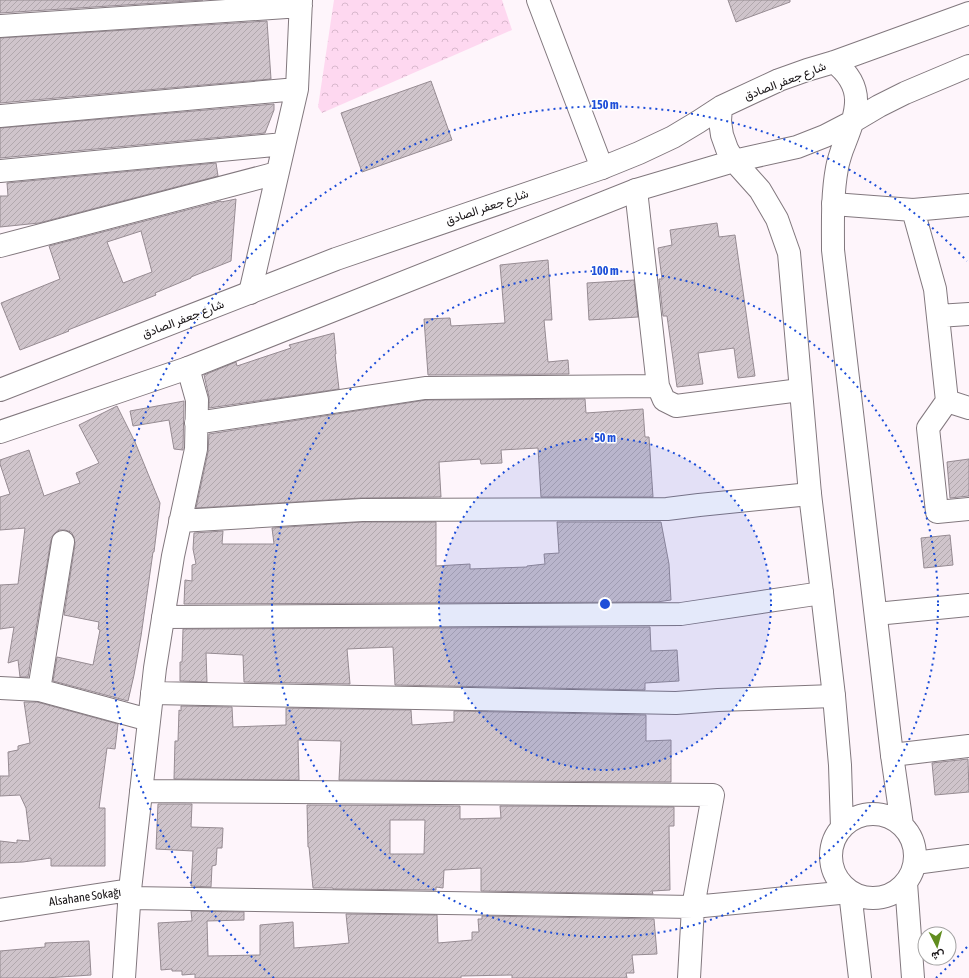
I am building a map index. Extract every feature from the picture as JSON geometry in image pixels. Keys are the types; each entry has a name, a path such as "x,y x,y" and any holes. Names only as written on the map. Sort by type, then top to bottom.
{"street":[{"path":"538,0 602,168"},
{"path":"0,26 301,3 297,89 250,293"},
{"name":"شارع جعفر الصادق","path":"0,390 336,260 602,168 673,137 721,107 779,80 834,62 969,13"},
{"path":"834,62 843,69 850,78 856,100 855,112 837,166 833,204 833,250 892,755 902,825"},
{"path":"0,432 188,368 636,190 734,161 797,147 825,136 905,93 969,66"},
{"path":"0,116 297,89"},
{"path":"721,107 720,121 722,135 727,149 734,161 764,196 777,219 789,253 810,494 834,696 840,765 842,828"},
{"path":"0,171 284,144"},
{"path":"0,246 277,173"},
{"path":"636,190 658,386 664,400 676,406 800,390"},
{"path":"833,204 913,210 969,205"},
{"path":"913,210 935,289 947,401 928,428 937,512 969,509"},
{"path":"938,316 969,314"},
{"path":"188,368 196,400 196,449 180,521 154,668 130,894 693,907 850,892"},
{"path":"196,423 425,388 658,386"},
{"path":"947,401 969,408"},
{"path":"180,521 362,510 667,509 810,494"},
{"path":"39,690 63,542"},
{"path":"163,617 681,614 822,593"},
{"path":"876,614 969,605"},
{"path":"0,688 39,690 149,720"},
{"path":"152,693 676,703 834,696"},
{"path":"892,755 969,746"},
{"path":"141,791 713,795 693,907 689,978"},
{"path":"878,814 891,818 902,825 910,836 915,849 915,863 912,874 906,883 896,891 885,896 873,898 850,892 839,882 833,868 831,854 834,840 842,828 852,820 865,815 878,814"},
{"path":"915,863 969,856"},
{"path":"906,883 913,978"},
{"path":"850,892 860,978"},
{"name":"Alsahane Sokağı","path":"0,910 130,894 124,978"}],"green space":[{"path":"334,0 502,0 512,30 322,113 318,107"}],"building":[{"path":"0,0 203,0 0,13"},
{"path":"728,0 790,0 790,2 736,22"},
{"path":"267,21 271,79 0,103 0,38"},
{"path":"431,81 452,140 362,172 341,113"},
{"path":"274,104 274,110 265,133 0,158 0,128"},
{"path":"216,163 218,176 39,223 0,227 0,196 8,196 7,183"},
{"path":"236,199 231,261 155,293 156,295 20,350 1,303 60,279 49,246","holes":["141,231 152,272 123,283 107,242"]},
{"path":"717,223 719,237 735,235 755,376 738,378 734,348 698,353 703,384 677,387 667,316 663,316 659,279 662,279 658,248 672,245 670,230"},
{"path":"548,260 552,320 544,320 548,362 568,360 569,374 428,375 424,319 450,318 451,326 505,323 500,265"},
{"path":"634,280 638,317 589,320 587,283"},
{"path":"334,333 339,389 209,408 209,397 204,375 236,362 237,366 291,348 289,345"},
{"path":"585,399 586,413 643,409 645,437 649,437 653,497 541,497 538,448 501,450 502,463 481,464 480,459 439,462 441,497 361,498 196,508 208,452 209,434 426,400"},
{"path":"184,401 183,450 174,449 169,420 133,426 130,411"},
{"path":"117,406 135,442 160,503 141,636 128,701 53,681 57,657 93,665 100,630 98,629 99,622 64,615 75,544 74,537 71,532 59,530 54,534 51,540 28,677 20,677 18,660 8,663 14,627 0,629 0,585 18,584 25,528 0,530 0,497 10,494 0,460 29,450 44,496 80,483 76,473 99,463 79,425"},
{"path":"969,459 969,496 950,498 947,462"},
{"path":"362,522 436,522 436,566 470,564 470,569 527,567 545,564 544,554 559,553 557,522 661,522 669,564 671,600 657,602 184,604 185,580 192,581 192,565 196,564 193,549 194,533 223,531 222,544 274,544 272,528"},
{"path":"950,535 953,565 924,568 921,538"},
{"path":"650,627 651,651 677,650 679,681 645,683 645,690 395,685 393,647 347,649 350,684 244,682 243,655 206,653 207,682 180,681 183,629"},
{"path":"24,702 37,702 118,724 115,749 107,748 99,808 105,808 105,866 51,866 51,858 23,862 0,863 0,841 17,843 17,840 30,841 26,808 20,795 0,796 0,776 9,776 8,752 18,750 18,746 30,743"},
{"path":"181,706 232,707 233,727 286,725 286,708 411,710 412,725 454,722 454,711 646,715 646,741 671,740 671,782 339,780 341,741 298,740 299,780 174,779 175,741 178,741 179,710 181,711"},
{"path":"968,759 969,792 935,795 932,763"},
{"path":"158,804 192,804 191,827 223,828 222,848 217,848 216,865 212,866 211,887 191,886 193,851 156,849"},
{"path":"307,805 460,806 460,819 501,818 500,806 674,807 674,826 669,826 670,890 652,891 653,894 481,891 481,868 444,870 443,888 436,887 436,890 313,888 308,847","holes":["390,820 425,820 424,854 390,854"]},
{"path":"191,911 244,912 244,920 207,921 208,956 260,955 260,925 293,922 294,948 349,943 346,914 437,915 438,943 472,940 472,932 479,932 478,919 482,919 482,916 654,919 657,954 632,955 634,973 626,973 627,978 512,978 512,975 461,976 461,978 195,978 195,974 182,975 182,971 172,971 172,969 161,970 158,923 192,921"},
{"path":"89,941 91,975 45,978 0,978 0,951 45,947 45,943"}]}
